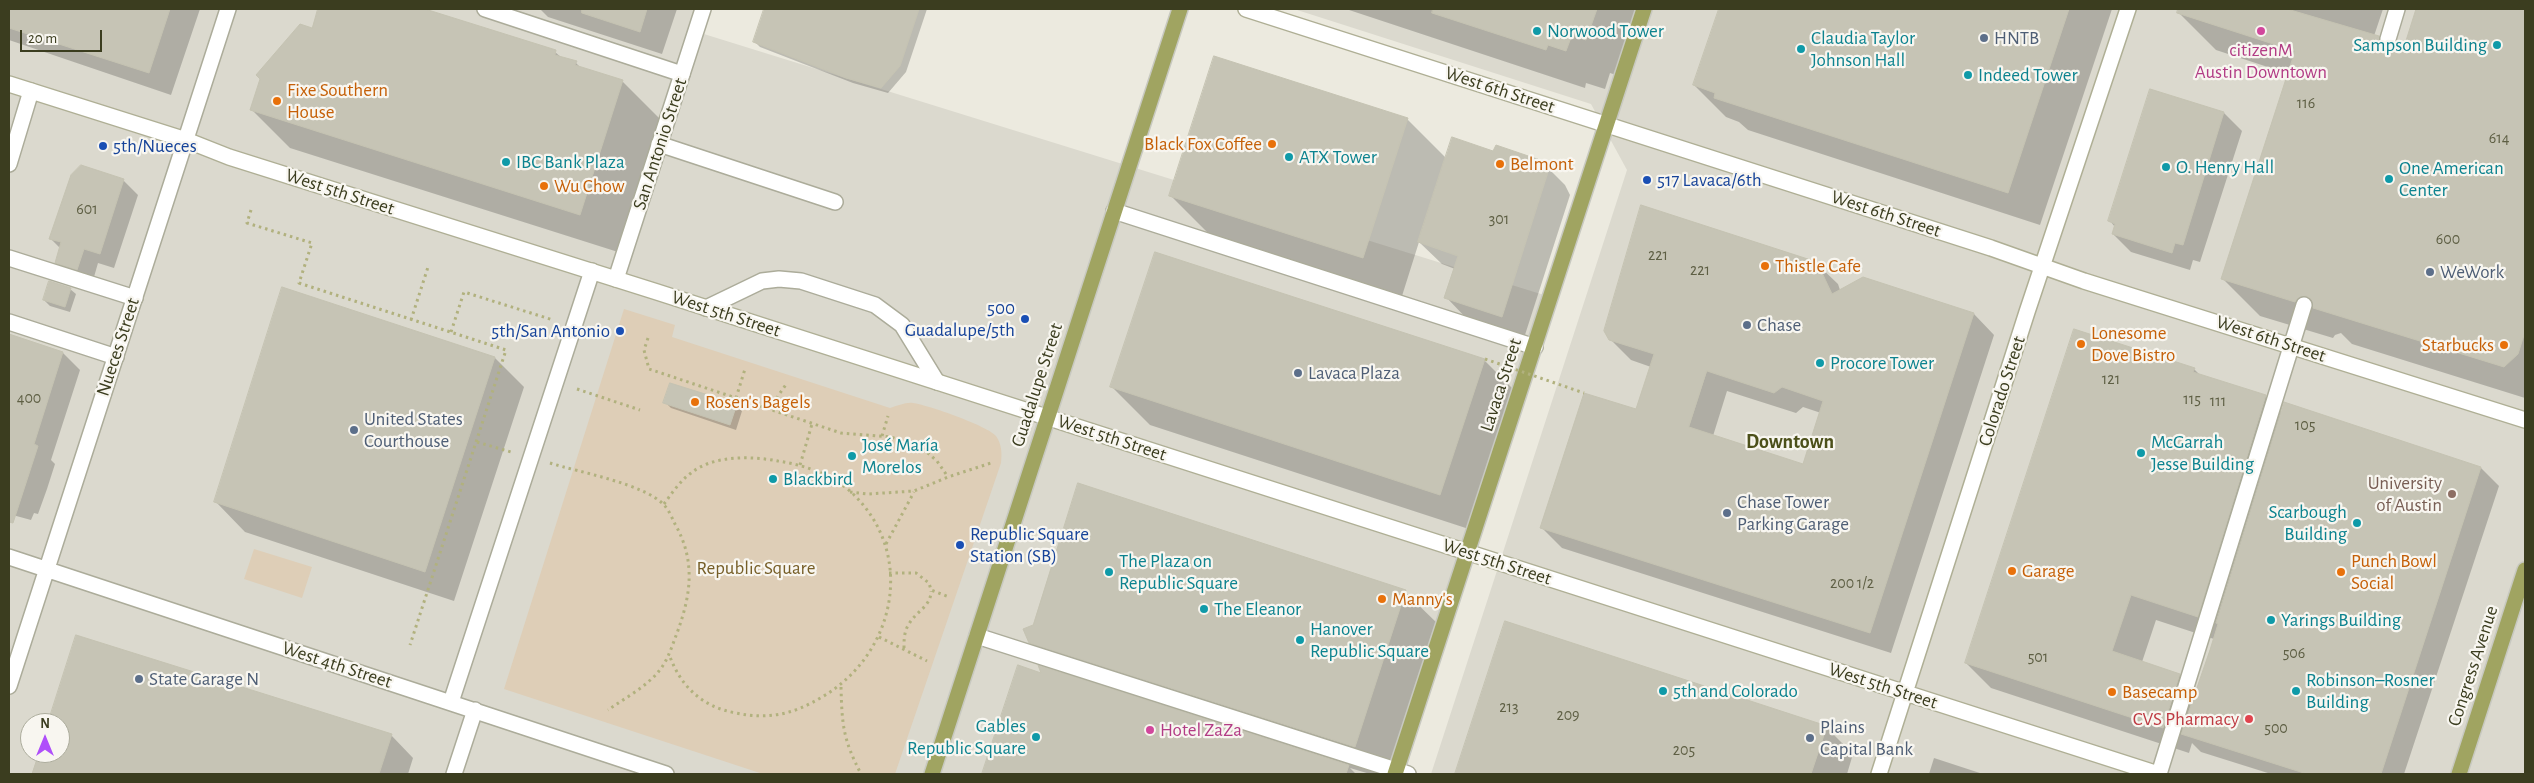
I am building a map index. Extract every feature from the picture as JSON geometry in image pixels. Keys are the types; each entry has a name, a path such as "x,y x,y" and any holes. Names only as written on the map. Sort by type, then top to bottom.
{"main road":[{"name":"Nueces Street","path":"9,686 228,9"},
{"path":"485,9 682,74"},
{"name":"San Antonio Street","path":"616,279 703,9"},
{"name":"Guadalupe Street","path":"932,774 1180,9"},
{"name":"West 6th Street","path":"1246,9 2044,266 2084,281 2525,420"},
{"name":"Lavaca Street","path":"1400,773 1468,552 1644,9"},
{"name":"Colorado Street","path":"1879,774 2027,312 2044,266 2128,9"},
{"path":"2388,39 2397,9"},
{"name":"West 5th Street","path":"9,84 186,140 229,157 592,271 2159,774"},
{"path":"9,164 31,91"},
{"path":"659,144 835,202"},
{"path":"1114,211 1535,347"},
{"path":"9,258 135,298"},
{"path":"451,702 592,271"},
{"path":"706,308 762,281 779,279 801,281 875,305 902,326 937,382"},
{"path":"2159,774 2293,346 2304,305"},
{"path":"9,322 116,357"},
{"name":"West 4th Street","path":"9,557 666,774"},
{"name":"Congress Avenue","path":"2459,774 2525,570"},
{"path":"977,636 1400,773"},
{"path":"454,774 475,710"}],"path":[{"path":"251,210 247,223 312,243 298,283 506,350 410,645"},
{"path":"412,320 428,267"},
{"path":"451,332 464,292 553,322 555,315"},
{"path":"648,338 644,350 649,370 841,433 882,436 921,447 937,461 948,477"},
{"path":"1485,359 1584,393"},
{"path":"736,398 745,370"},
{"path":"556,382 640,410"},
{"path":"769,409 788,383"},
{"path":"882,436 888,416"},
{"path":"800,465 812,424"},
{"path":"477,442 646,493 664,504 685,544 691,573 688,604 669,654 653,678 608,710"},
{"path":"713,455 715,462"},
{"path":"664,504 691,472 706,464 764,458 800,465 825,475 850,492 865,509 886,544 889,574 888,613 879,637 854,674 841,687 803,709 778,716 754,717 728,712 708,703 690,691 681,681 669,654"},
{"path":"850,492 868,494 914,491 948,477 994,462"},
{"path":"886,544 914,491"},
{"path":"889,574 916,572 930,583 931,598 926,606 908,624 904,648"},
{"path":"931,590 949,597"},
{"path":"879,637 927,661"},
{"path":"841,687 842,729 849,751 860,774"}],"shaded area":[{"path":"9,9 697,9 691,30 1557,299 1404,774 9,774"},
{"path":"1294,9 2525,9 2525,774 1431,774 1627,170 1591,104"}],"green space":[{"name":"Republic Square","path":"624,309 675,325 672,337 890,408 910,403 931,408 982,427 998,439 1001,449 1001,463 895,774 763,774 504,689"},
{"path":"254,549 312,567 302,598 244,579"}],"building":[{"path":"9,9 170,9 149,73 9,28"},
{"name":"IBC Bank Plaza","path":"318,9 425,9 556,50 555,55 577,61 575,65 623,80 580,215 250,110 260,79 256,75 300,24 312,28"},
{"path":"582,9 647,9 640,32 582,13"},
{"path":"764,9 919,9 900,66 881,88 846,78 753,42"},
{"name":"Norwood Tower","path":"1433,9 1597,9 1586,40 1572,35 1566,51 1548,45 1546,50 1432,13"},
{"path":"1719,9 2069,9 2008,193 1714,98 1715,93 1693,85"},
{"name":"One American Center","path":"2178,9 2287,9 2379,36 2381,45 2390,48 2397,41 2405,44 2416,9 2525,9 2525,332 2518,354 2504,367 2313,308 2311,299 2306,296 2298,298 2295,302 2221,279 2295,51 2177,13"},
{"name":"ATX Tower","path":"1214,56 1408,118 1363,258 1169,196"},
{"name":"O. Henry Hall","path":"2150,89 2224,112 2183,245 2175,243 2172,253 2112,234 2115,224 2108,221"},
{"path":"1452,137 1493,151 1496,145 1543,161 1548,172 1502,317 1444,298 1458,256 1418,242"},
{"path":"81,165 124,179 100,254 84,249 77,270 55,263 61,242 49,239 71,175"},
{"path":"1641,205 1817,262 1832,294 1863,277 1974,313 1870,633 1540,528 1584,393 1636,409 1654,354 1609,340 1604,331","holes":["1707,371 1774,393 1782,387 1823,401 1803,464 1689,427"]},
{"name":"Lavaca Plaza","path":"1155,252 1485,359 1440,495 1110,387"},
{"path":"49,281 71,288 65,307 43,300"},
{"name":"United States Courthouse","path":"282,287 495,357 425,572 214,502"},
{"name":"McGarrah Jesse Building","path":"2074,329 2195,368 2193,372 2266,395 2198,617 2131,595 2112,651 2180,674 2163,728 1965,663"},
{"path":"9,334 63,352 34,444 38,446 13,523 9,522"},
{"name":"Rosen's Bagels","path":"670,383 737,404 730,425 663,403"},
{"path":"2284,402 2481,467 2381,774 2307,774 2181,734 2210,650 2218,624 2216,623"},
{"path":"1078,483 1406,590 1355,747 1029,643 1023,629 1033,625"},
{"path":"1505,621 1827,726 1811,774 1455,774"},
{"name":"State Garage N","path":"76,635 392,734 379,774 32,774 36,763 70,763 70,713 51,713"},
{"path":"1018,665 1041,673 1038,665 1349,765 1346,774 982,774"}],"place":[{"name":"Norwood Tower","path":"1537,31"},
{"name":"citizenM Austin Downtown","path":"2261,31"},
{"name":"HNTB","path":"1984,38"},
{"name":"Sampson Building","path":"2497,45"},
{"name":"Claudia Taylor Johnson Hall","path":"1801,49"},
{"name":"Indeed Tower","path":"1968,75"},
{"name":"Fixe Southern House","path":"277,101"},
{"name":"Black Fox Coffee","path":"1272,144"},
{"name":"5th/Nueces","path":"103,146"},
{"name":"ATX Tower","path":"1289,157"},
{"name":"IBC Bank Plaza","path":"506,162"},
{"name":"Belmont","path":"1500,164"},
{"name":"O. Henry Hall","path":"2166,167"},
{"name":"One American Center","path":"2389,179"},
{"name":"517 Lavaca/6th","path":"1647,180"},
{"name":"Wu Chow","path":"544,186"},
{"name":"Thistle Cafe","path":"1765,266"},
{"name":"WeWork","path":"2430,272"},
{"name":"500 Guadalupe/5th","path":"1025,319"},
{"name":"Chase","path":"1747,325"},
{"name":"5th/San Antonio","path":"620,331"},
{"name":"Lonesome Dove Bistro","path":"2081,344"},
{"name":"Starbucks","path":"2504,345"},
{"name":"Procore Tower","path":"1820,363"},
{"name":"Lavaca Plaza","path":"1298,373"},
{"name":"Rosen's Bagels","path":"695,402"},
{"name":"United States Courthouse","path":"354,430"},
{"name":"McGarrah Jesse Building","path":"2141,453"},
{"name":"José María Morelos","path":"852,456"},
{"name":"Blackbird","path":"773,479"},
{"name":"University of Austin","path":"2452,494"},
{"name":"Chase Tower Parking Garage","path":"1727,513"},
{"name":"Scarbough Building","path":"2357,523"},
{"name":"Republic Square Station (SB)","path":"960,545"},
{"name":"Garage","path":"2012,571"},
{"name":"The Plaza on Republic Square","path":"1109,572"},
{"name":"Punch Bowl Social","path":"2341,572"},
{"name":"Manny's","path":"1382,599"},
{"name":"The Eleanor","path":"1204,609"},
{"name":"Yarings Building","path":"2271,620"},
{"name":"Hanover Republic Square","path":"1300,640"},
{"name":"State Garage N","path":"139,679"},
{"name":"5th and Colorado","path":"1663,691"},
{"name":"Robinson–Rosner Building","path":"2296,691"},
{"name":"Basecamp","path":"2112,692"},
{"name":"CVS Pharmacy","path":"2249,719"},
{"name":"Hotel ZaZa","path":"1150,730"},
{"name":"Gables Republic Square","path":"1036,737"},
{"name":"Plains Capital Bank","path":"1810,738"}],"district":[{"name":"Downtown","path":"1790,442"}]}
